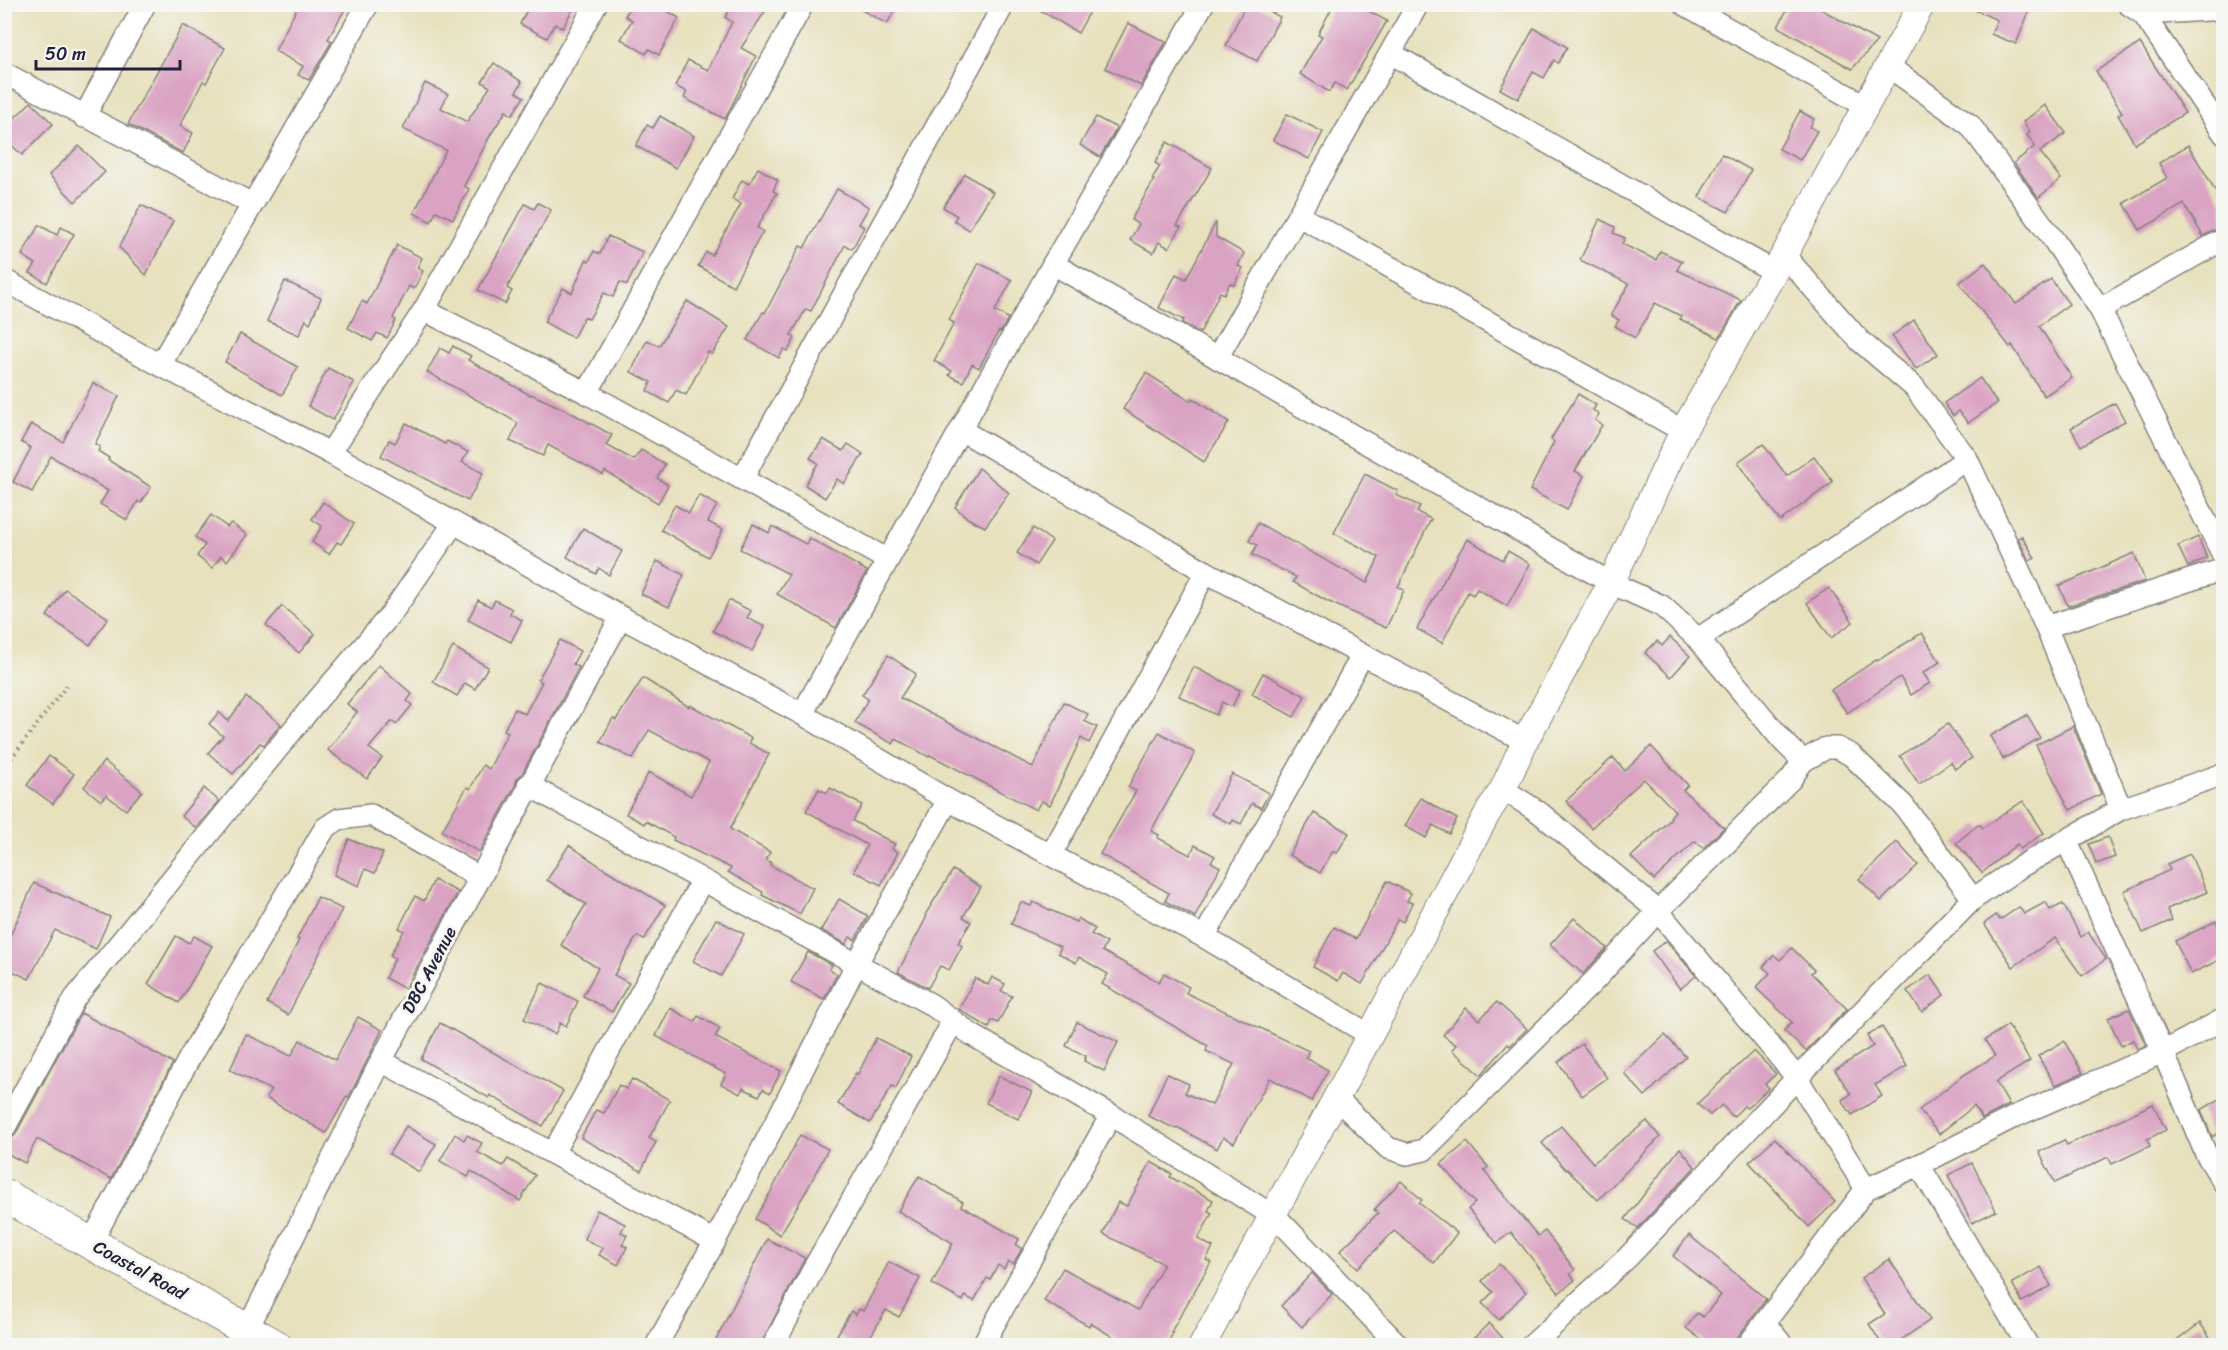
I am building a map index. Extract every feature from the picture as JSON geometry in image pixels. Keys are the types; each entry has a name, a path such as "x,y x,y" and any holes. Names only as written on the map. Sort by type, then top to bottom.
{"main road":[{"name":"Coastal Road","path":"4,1195 276,1346"}],"street":[{"path":"84,117 145,4"},
{"path":"160,365 368,4"},
{"path":"330,453 424,310 596,4"},
{"path":"587,393 804,4"},
{"path":"742,479 1004,4"},
{"path":"802,714 1053,264 1203,4"},
{"path":"1217,358 1392,54 1418,4"},
{"path":"1684,4 1866,106"},
{"path":"1202,1346 1487,814 1503,789 1525,741 1611,583 1683,431 1922,4"},
{"path":"2135,9 2223,9"},
{"path":"2135,9 2223,134"},
{"path":"1392,54 1779,263 1860,341 1914,387 1967,459 2046,627 2121,809"},
{"path":"1888,66 1970,125 2055,242 2100,309 2223,557"},
{"path":"4,74 252,204"},
{"path":"1299,216 1683,431"},
{"path":"2100,309 2223,239"},
{"path":"1053,264 1611,583 1662,606 1698,639 1782,740 1803,761"},
{"path":"5,282 330,453 621,617 802,714 948,800 1204,938 1370,1035"},
{"path":"424,310 587,393 888,560"},
{"path":"961,430 1206,572 1525,741"},
{"path":"1698,639 1967,459"},
{"path":"4,1129 75,998 306,713 391,614 454,523"},
{"path":"2046,627 2223,569"},
{"path":"1052,855 1206,572"},
{"name":"DBC Avenue","path":"247,1329 381,1061 528,785 621,617"},
{"path":"1204,938 1362,656"},
{"path":"1335,1097 1388,1148 1407,1154 1424,1150 1595,980 1658,911 1791,779 1803,761 1826,748 1837,748 1851,755 1903,805 1973,899"},
{"path":"1531,1346 1628,1257 1797,1078 1973,899 2020,867 2121,809 2223,774"},
{"path":"528,785 932,1005 953,1022 1111,1115 1272,1215 1399,1346"},
{"path":"1503,789 1540,813 1658,911 1797,1078 1866,1189"},
{"path":"656,1346 715,1240 856,965 948,800"},
{"path":"91,1243 191,1055 325,828 339,819 371,815 479,877"},
{"path":"2067,842 2163,1052 2206,1154 2223,1183"},
{"path":"553,1153 702,881"},
{"path":"1747,1346 1866,1189 2016,1116 2163,1052 2223,1019"},
{"path":"773,1346 816,1264 953,1022"},
{"path":"381,1061 715,1240"},
{"path":"982,1346 1111,1115"},
{"path":"1919,1165 2028,1346"},
{"path":"1765,1323 1783,1346"}],"path":[{"path":"4,768 68,684"}],"building":[{"path":"299,4 348,4 328,39 332,41 309,80 298,75 303,66 275,51"},
{"path":"530,4 575,4 563,28 555,24 547,38 520,24"},
{"path":"632,4 656,4 679,18 659,55 649,49 646,54 621,39 632,20 625,16"},
{"path":"733,4 770,4 741,48 756,56 725,119 684,98 687,92 675,86 688,60 708,70 732,22 725,17"},
{"path":"851,4 898,4 887,24"},
{"path":"1030,4 1094,4 1078,33"},
{"path":"1246,4 1256,4 1280,17 1257,61 1226,45"},
{"path":"1334,4 1356,4 1387,21 1347,90 1335,83 1329,92 1300,74 1322,36 1318,34"},
{"path":"1790,4 1812,4 1877,41 1852,69 1778,27"},
{"path":"1962,4 2032,4 2016,44 1991,34 1997,20"},
{"path":"1128,23 1166,42 1141,86 1105,68"},
{"path":"183,25 225,48 206,83 203,81 180,126 193,133 183,153 128,124"},
{"path":"1534,28 1567,47 1558,63 1554,60 1544,78 1533,72 1518,99 1500,89"},
{"path":"2140,43 2185,113 2135,144 2118,115 2122,112 2096,71"},
{"path":"494,63 522,82 516,92 524,97 512,115 506,111 491,134 464,186 469,189 453,219 436,211 431,222 414,213 446,150 403,129 425,83 448,94 441,108 467,122 490,87 482,82"},
{"path":"31,102 53,124 22,155 4,138 4,128"},
{"path":"2045,105 2066,133 2040,152 2061,179 2038,198 2014,163 2035,146 2027,135 2030,132 2023,122"},
{"path":"1800,111 1814,119 1810,127 1817,131 1800,160 1779,149"},
{"path":"1287,114 1323,132 1309,159 1273,140"},
{"path":"660,116 694,136 676,168 636,146 647,125 653,128"},
{"path":"1096,117 1117,128 1100,157 1080,145"},
{"path":"1167,142 1212,168 1177,226 1181,227 1169,248 1159,242 1153,253 1130,240 1139,224 1131,220 1154,180 1152,179 1160,166 1155,163"},
{"path":"2188,145 2223,203 2223,226 2203,236 2184,204 2140,230 2124,203 2167,178 2159,163"},
{"path":"79,146 105,172 75,202 49,175"},
{"path":"1722,154 1751,170 1728,212 1699,197"},
{"path":"758,168 778,180 773,191 777,193 757,228 763,231 733,286 698,266 706,252 712,255 741,204 732,199 742,180 749,184"},
{"path":"965,174 993,192 969,230 954,220 957,216 943,207"},
{"path":"837,189 869,207 859,224 864,227 852,249 845,245 811,311 806,309 791,335 795,338 788,351 784,349 779,358 747,340 763,312 765,313 800,246 804,248"},
{"path":"538,203 551,210 507,288 512,291 505,304 478,290 525,204 534,209"},
{"path":"141,205 173,221 146,275 119,247"},
{"path":"1600,219 1615,227 1613,233 1625,238 1622,244 1656,260 1660,251 1682,261 1677,270 1741,300 1719,338 1680,319 1681,316 1655,303 1635,338 1615,326 1619,320 1611,315 1629,284 1580,260"},
{"path":"1216,222 1216,237 1244,253 1238,266 1243,268 1234,285 1230,283 1224,294 1220,292 1200,333 1182,323 1184,320 1159,308 1176,274 1186,279"},
{"path":"39,225 57,235 61,227 74,234 47,283 30,273 36,264 22,255"},
{"path":"608,236 643,252 627,285 620,282 613,297 604,293 589,319 584,317 573,338 544,322 563,288 572,293 586,260 589,261 594,251 600,254"},
{"path":"397,245 422,258 417,268 423,271 414,289 409,286 393,318 396,320 387,338 377,333 372,341 348,328 362,301 367,304"},
{"path":"979,263 1012,280 995,311 1008,318 979,368 972,364 963,382 949,375 952,371 934,361 954,323 949,320"},
{"path":"1985,263 2016,304 2051,279 2069,304 2039,326 2072,378 2044,396 2012,345 2010,347 1959,283"},
{"path":"285,281 321,298 310,323 306,320 299,335 267,321"},
{"path":"687,301 729,327 712,354 708,352 686,395 676,390 669,403 647,391 651,382 631,372 647,340 659,346"},
{"path":"1914,320 1938,354 1916,369 1892,336"},
{"path":"240,334 298,367 282,395 225,362"},
{"path":"453,346 471,356 468,360 530,395 568,411 612,435 606,445 634,460 641,450 665,464 657,478 668,485 658,503 605,471 603,475 548,445 543,456 510,441 518,423 427,372 440,348 449,353"},
{"path":"328,368 354,382 333,420 308,406"},
{"path":"1146,373 1190,401 1192,398 1229,422 1204,462 1123,409"},
{"path":"1980,378 1997,403 1968,423 1959,411 1953,416 1944,403"},
{"path":"93,383 119,396 95,444 100,447 98,451 109,458 108,460 151,487 141,503 138,501 127,520 100,504 108,491 51,456 32,492 13,482 31,448 21,442 31,424 63,442"},
{"path":"1578,394 1596,405 1593,410 1599,414 1595,420 1602,425 1575,471 1584,476 1567,510 1530,490 1554,442 1551,439"},
{"path":"2115,403 2125,421 2081,446 2071,428"},
{"path":"406,423 445,444 447,441 468,452 462,462 483,473 468,501 381,456 389,440 395,443"},
{"path":"823,439 843,451 848,444 863,454 844,484 837,479 825,498 805,485 818,463 810,458"},
{"path":"1763,444 1787,476 1814,456 1833,482 1780,521 1738,462"},
{"path":"979,468 1009,493 985,527 969,519 955,507"},
{"path":"1365,474 1398,491 1396,495 1420,506 1417,512 1431,519 1398,587 1404,590 1386,628 1327,601 1293,582 1296,577 1252,555 1257,545 1249,541 1258,523 1367,583 1379,557 1334,533"},
{"path":"699,495 717,505 708,522 723,530 708,557 661,530 675,505 689,513"},
{"path":"323,502 354,524 341,544 337,542 329,554 312,542 322,526 312,519"},
{"path":"211,515 227,527 231,523 247,535 227,561 221,556 212,568 197,556 205,545 195,537"},
{"path":"753,524 769,533 772,526 806,544 809,538 867,571 836,628 777,594 789,574 740,549"},
{"path":"583,528 622,551 609,575 599,568 596,574 567,557"},
{"path":"1033,528 1052,541 1036,565 1017,553"},
{"path":"2022,536 2035,558 2029,561 2018,538"},
{"path":"2198,537 2207,558 2188,567 2178,546"},
{"path":"1467,539 1503,560 1508,551 1530,564 1507,606 1477,589 1473,595 1468,592 1442,643 1417,629"},
{"path":"2134,553 2145,581 2068,606 2059,586"},
{"path":"657,561 684,575 669,607 641,594"},
{"path":"1829,588 1853,622 1831,638 1807,603"},
{"path":"65,589 108,618 90,645 47,616"},
{"path":"478,600 491,607 495,600 512,609 510,614 522,620 511,642 468,620"},
{"path":"729,600 751,611 747,618 765,627 752,651 713,631"},
{"path":"282,606 315,634 299,653 266,625"},
{"path":"1922,633 1940,662 1923,673 1930,683 1911,695 1900,677 1847,713 1831,690"},
{"path":"1670,637 1690,656 1671,677 1645,653 1657,641 1662,646"},
{"path":"560,640 580,651 573,664 579,667 479,852 442,831 467,787 470,789 483,765 489,769 508,732 504,730 515,709 525,714 542,682 538,680"},
{"path":"453,647 488,667 475,689 465,683 457,696 433,682"},
{"path":"888,655 916,674 900,698 1033,767 1064,702 1088,714 1084,721 1097,727 1089,743 1081,738 1050,805 1041,801 1036,810 930,755 929,757 896,739 893,744 855,723 868,699 862,695"},
{"path":"379,665 412,694 407,701 412,705 396,725 392,721 369,748 382,758 367,779 328,750 357,712 347,704"},
{"path":"1194,667 1240,690 1232,707 1222,702 1216,715 1179,696"},
{"path":"1263,673 1305,696 1294,717 1252,694"},
{"path":"643,678 689,707 690,705 751,738 749,743 769,754 730,829 770,852 766,859 771,863 770,865 813,888 800,914 762,895 763,892 728,872 731,868 673,840 674,837 646,821 644,824 626,814 649,772 691,796 709,762 649,730 633,759 600,742 613,718 616,720"},
{"path":"246,697 281,724 264,745 260,743 233,774 208,753 223,736 209,724 219,712 228,721"},
{"path":"2027,715 2040,738 2003,759 1990,736"},
{"path":"1948,724 1972,758 1955,769 1951,762 1919,784 1900,756"},
{"path":"2073,726 2101,794 2070,810 2036,745"},
{"path":"1159,732 1195,753 1151,831 1159,835 1158,838 1190,855 1195,845 1215,856 1211,862 1220,867 1195,917 1165,901 1169,893 1100,854 1136,791 1128,787"},
{"path":"1651,746 1688,785 1683,790 1724,828 1703,848 1695,841 1654,880 1631,857 1671,819 1675,811 1644,779 1591,828 1566,801 1613,757 1625,771"},
{"path":"49,756 74,774 53,804 27,785"},
{"path":"104,761 142,791 126,810 106,795 101,801 84,787"},
{"path":"1232,774 1269,793 1261,808 1252,803 1241,824 1233,820 1231,824 1211,814"},
{"path":"204,788 219,801 196,828 181,816"},
{"path":"830,788 862,805 853,821 895,844 892,849 898,852 881,885 854,871 867,845 806,811 819,789 827,793"},
{"path":"1421,798 1457,819 1449,834 1433,825 1426,838 1405,826"},
{"path":"2023,801 2044,833 2020,849 2017,844 1982,873 1956,843 1979,824 1983,828"},
{"path":"1314,813 1349,833 1337,853 1333,851 1320,873 1289,855"},
{"path":"2108,837 2115,857 2096,864 2089,844"},
{"path":"349,839 383,853 375,873 365,869 359,886 334,875"},
{"path":"1897,842 1918,865 1881,901 1859,879"},
{"path":"569,845 665,905 644,940 637,936 614,975 629,983 612,1012 583,996 598,968 561,945 586,904 547,880"},
{"path":"2190,854 2207,892 2167,909 2172,920 2143,933 2124,891 2170,870 2167,864"},
{"path":"953,870 981,887 963,917 971,922 958,943 962,946 949,970 940,966 928,988 898,972 927,916 925,915"},
{"path":"434,880 458,892 405,989 385,978 395,958 390,955 404,931 399,928 415,896 424,901"},
{"path":"1387,881 1411,893 1407,901 1412,903 1403,922 1398,919 1362,984 1343,973 1338,981 1313,967 1334,927 1356,939"},
{"path":"34,883 110,917 96,949 55,930 29,979 4,967 4,936 9,938"},
{"path":"318,897 342,909 288,1015 267,1003"},
{"path":"839,899 868,916 855,940 850,937 846,944 821,930"},
{"path":"1021,902 1031,906 1033,902 1076,922 1078,918 1095,929 1091,934 1107,943 1102,951 1159,982 1164,973 1189,987 1186,993 1309,1051 1306,1058 1328,1070 1312,1101 1270,1078 1234,1143 1223,1137 1217,1149 1177,1127 1176,1129 1148,1116 1167,1074 1189,1084 1185,1093 1212,1105 1234,1064 1206,1051 1208,1046 1102,984 1108,974 1079,957 1076,963 1058,953 1061,947 1011,924"},
{"path":"2046,902 2050,910 2063,904 2081,937 2088,932 2106,959 2082,976 2055,938 2013,967 1984,924 1996,915 2000,920 2019,907 2024,914"},
{"path":"1574,918 1607,948 1583,974 1550,945"},
{"path":"716,919 744,934 721,976 693,961"},
{"path":"2216,921 2223,936 2223,958 2191,974 2175,941"},
{"path":"176,936 189,943 194,936 212,946 179,1003 148,984"},
{"path":"1666,941 1696,976 1680,989 1652,951"},
{"path":"1792,948 1814,970 1811,973 1847,1009 1806,1051 1784,1031 1792,1022 1756,988 1770,973 1763,967 1774,955 1780,960"},
{"path":"808,952 832,965 829,970 837,974 824,999 791,982"},
{"path":"1930,975 1944,995 1922,1012 1907,991"},
{"path":"992,977 1005,984 1001,991 1012,996 998,1023 992,1020 989,1028 959,1009 975,978 988,985"},
{"path":"542,983 578,1001 566,1026 560,1023 555,1034 524,1019"},
{"path":"1497,1002 1527,1029 1510,1046 1508,1044 1481,1075 1452,1050 1456,1045 1443,1035 1466,1008 1479,1020"},
{"path":"670,1008 695,1022 698,1016 720,1028 715,1037 781,1071 770,1093 763,1089 759,1096 743,1088 740,1094 721,1084 726,1074 656,1036"},
{"path":"2129,1009 2146,1046 2137,1049 2133,1040 2121,1046 2108,1018"},
{"path":"81,1013 173,1063 111,1179 37,1139 25,1163 4,1152 4,1142 15,1135"},
{"path":"358,1017 382,1030 349,1097 347,1096 326,1133 266,1098 271,1090 230,1070 246,1034 291,1056 300,1040 335,1060"},
{"path":"1077,1022 1118,1042 1104,1071 1084,1061 1086,1056 1066,1046"},
{"path":"440,1023 563,1091 543,1126 421,1059"},
{"path":"2008,1025 2030,1061 1996,1082 2009,1105 1982,1119 1974,1106 1939,1134 1919,1110 1962,1076 1995,1056 1985,1040"},
{"path":"1882,1027 1907,1066 1875,1085 1882,1096 1852,1115 1842,1100 1851,1094 1835,1070 1873,1046 1867,1036"},
{"path":"1665,1035 1686,1057 1645,1096 1624,1073"},
{"path":"876,1038 911,1056 896,1088 892,1086 870,1123 838,1104 856,1073 858,1074"},
{"path":"2064,1041 2083,1073 2055,1085 2038,1056"},
{"path":"1582,1044 1607,1078 1582,1096 1558,1062"},
{"path":"1754,1051 1776,1074 1765,1084 1769,1088 1733,1117 1722,1105 1710,1115 1697,1104"},
{"path":"999,1076 1032,1092 1018,1119 986,1103"},
{"path":"632,1079 670,1100 649,1138 656,1142 641,1171 581,1138 596,1110 604,1113 619,1085 626,1089"},
{"path":"2223,1097 2223,1130 2212,1137 2201,1110"},
{"path":"2153,1104 2166,1130 2147,1139 2150,1146 2112,1164 2108,1157 2055,1183 2039,1152 2064,1140 2067,1145"},
{"path":"1647,1121 1660,1137 1598,1200 1566,1170 1542,1143 1561,1126 1593,1163"},
{"path":"406,1126 436,1144 419,1172 389,1154"},
{"path":"455,1134 464,1140 467,1135 482,1143 477,1152 503,1166 508,1159 535,1175 520,1201 471,1171 468,1177 440,1161"},
{"path":"800,1135 828,1149 780,1235 755,1219"},
{"path":"1775,1138 1835,1202 1809,1227 1749,1162"},
{"path":"1467,1142 1488,1167 1484,1171 1538,1236 1545,1231 1575,1270 1570,1274 1575,1280 1559,1293 1511,1232 1497,1243 1468,1209 1475,1203 1441,1164"},
{"path":"1680,1148 1695,1167 1638,1228 1625,1219"},
{"path":"1151,1162 1172,1174 1170,1177 1213,1200 1208,1211 1212,1213 1198,1239 1213,1247 1206,1260 1211,1262 1171,1332 1173,1333 1166,1346 1128,1346 1090,1323 1089,1326 1044,1301 1063,1268 1138,1310 1164,1264 1103,1234 1118,1202 1127,1206"},
{"path":"1972,1163 1996,1211 1972,1223 1948,1175"},
{"path":"919,1176 963,1202 961,1206 1019,1239 1016,1245 1022,1249 1013,1264 1008,1261 1004,1269 998,1265 990,1280 987,1278 974,1301 965,1296 963,1301 932,1284 953,1243 898,1211"},
{"path":"1401,1181 1422,1200 1419,1203 1457,1233 1434,1263 1394,1231 1358,1268 1340,1251 1378,1213 1374,1210"},
{"path":"597,1210 625,1224 621,1232 627,1235 622,1245 627,1247 618,1265 599,1255 603,1248 584,1239"},
{"path":"1689,1235 1766,1299 1737,1338 1734,1346 1710,1346 1686,1328 1697,1313 1703,1317 1721,1295 1673,1256"},
{"path":"767,1239 805,1258 760,1346 713,1346"},
{"path":"1889,1259 1930,1320 1892,1346 1883,1346 1869,1324 1885,1314 1861,1278"},
{"path":"889,1262 920,1278 899,1317 886,1310 865,1346 855,1346 837,1335 851,1311 856,1315 859,1309 863,1311"},
{"path":"1499,1264 1526,1292 1499,1320 1482,1303 1493,1292 1482,1281"},
{"path":"2041,1267 2051,1286 2022,1302 2012,1283"},
{"path":"1312,1273 1332,1294 1302,1327 1281,1306"},
{"path":"1489,1323 1510,1346 1466,1346"},
{"path":"2200,1323 2216,1346 2170,1346"}]}
